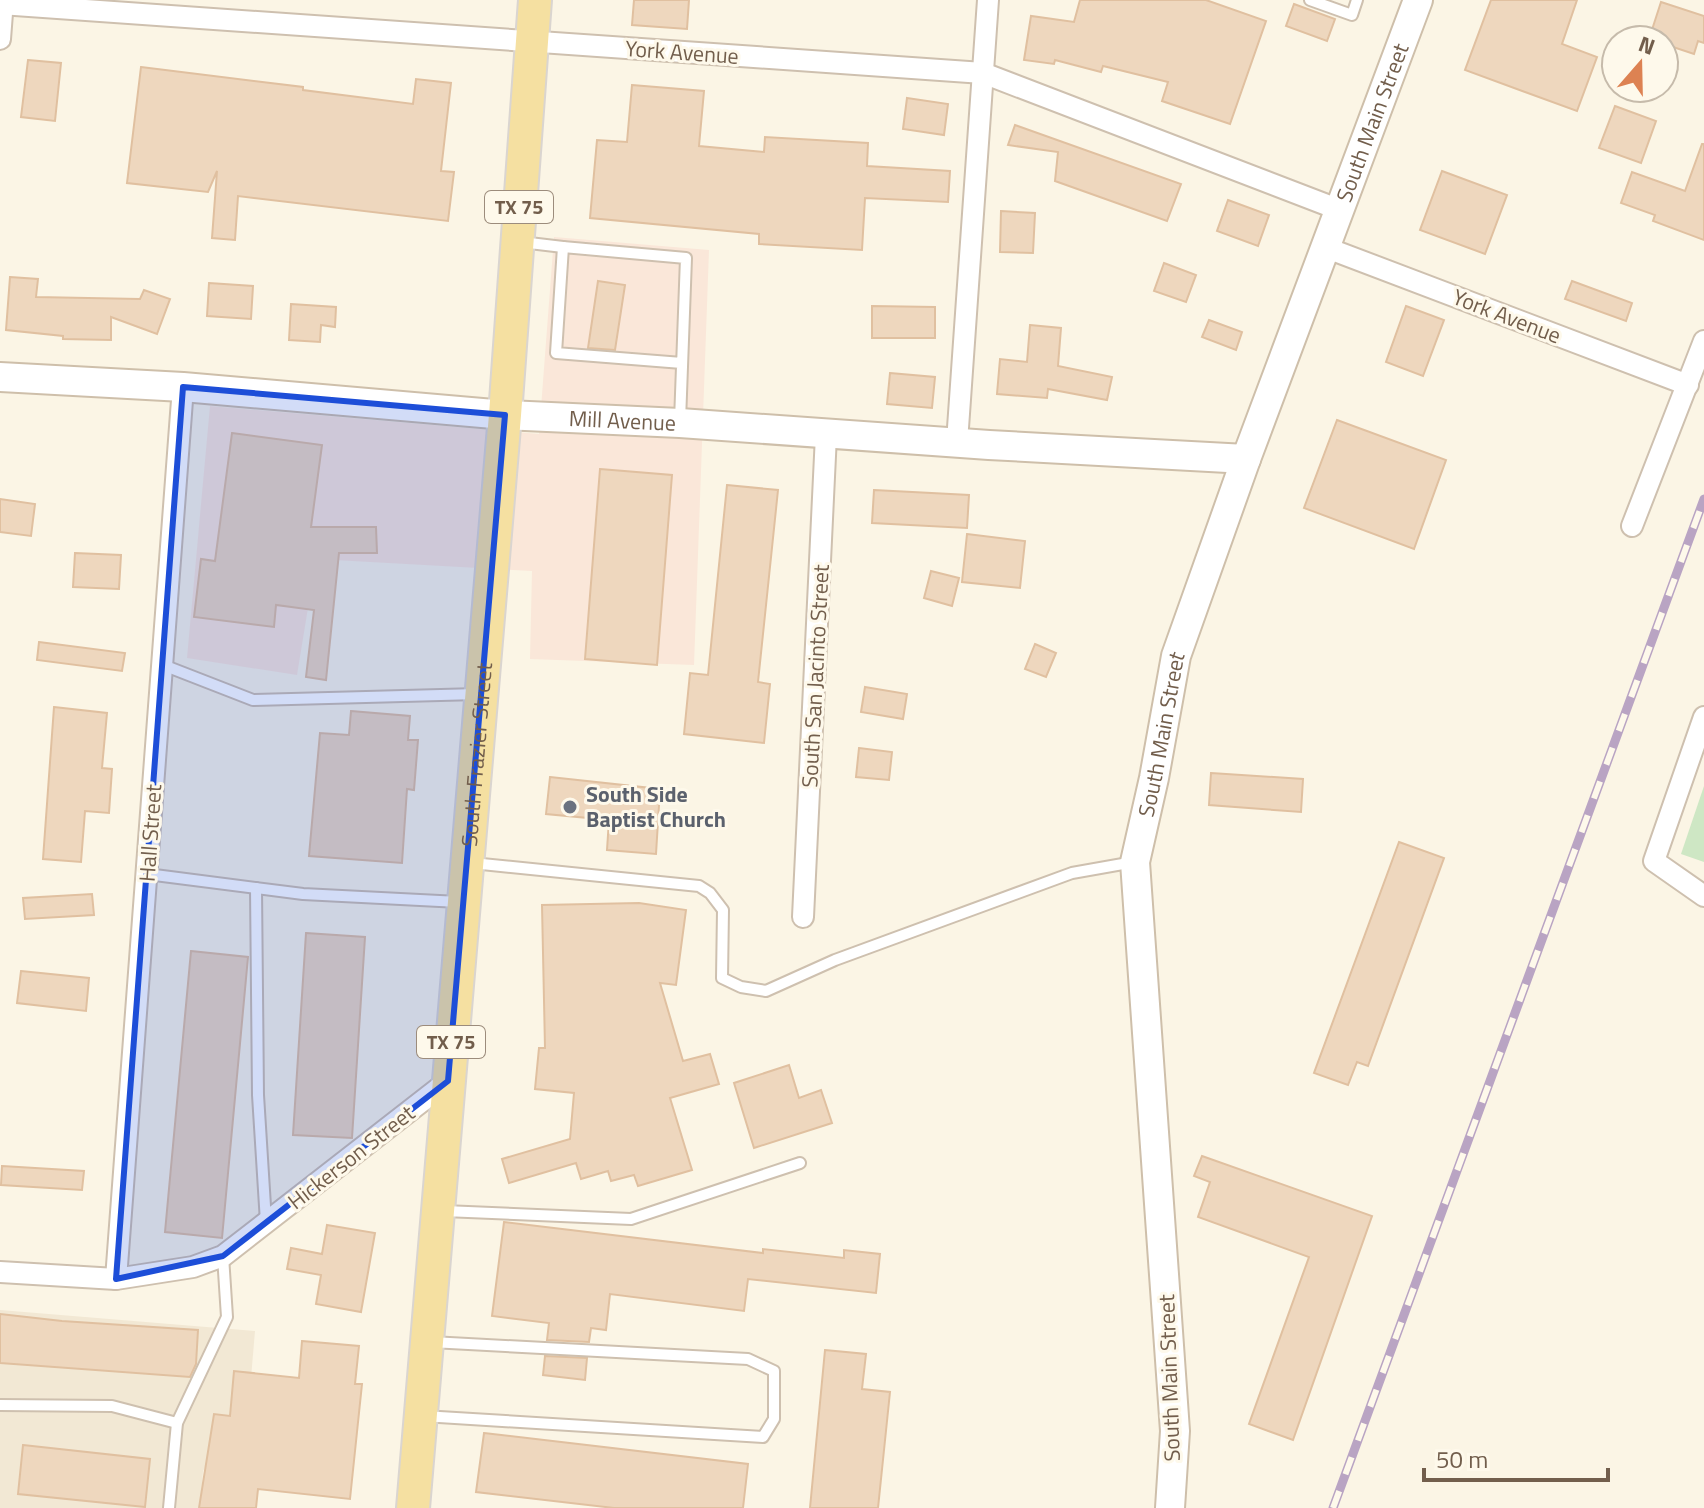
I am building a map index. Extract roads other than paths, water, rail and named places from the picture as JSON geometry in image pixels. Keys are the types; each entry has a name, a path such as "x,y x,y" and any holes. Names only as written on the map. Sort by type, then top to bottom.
{"main road":[{"name":"South Frazier Street","path":"413,1508 505,415 535,0"}],"street":[{"path":"957,442 988,0"},
{"name":"South Main Street","path":"1170,1508 1175,1431 1135,862 1176,656 1246,459 1418,0"},
{"name":"York Avenue","path":"2,3 983,73 1340,210"},
{"path":"0,39 2,3"},
{"name":"York Avenue","path":"1327,248 1688,385"},
{"path":"1632,526 1704,341"},
{"name":"Mill Avenue","path":"0,377 183,387 505,415 1246,459"},
{"name":"Hall Street","path":"116,1279 183,387"},
{"name":"South San Jacinto Street","path":"803,917 826,435"},
{"path":"1704,717 1654,861 1704,896"},
{"name":"Hickerson Street","path":"0,1272 116,1279 193,1267 223,1256 448,1081"}],"lane":[{"path":"1310,0 1352,15 1357,0"},
{"path":"517,241 686,258 680,423"},
{"path":"563,247 556,353 682,363"},
{"path":"163,665 253,700 480,694"},
{"path":"466,862 699,886 710,893 723,910 722,978 741,987 766,991 835,960 1072,873 1135,862"},
{"path":"147,874 303,894 463,902"},
{"path":"256,888 260,1229"},
{"path":"438,1211 631,1219 800,1163"},
{"path":"169,1508 177,1423 227,1317 223,1256"},
{"path":"421,1416 763,1437 774,1419 774,1371 748,1359 427,1342"},
{"path":"0,1405 112,1406 177,1423"}],"railway":[{"path":"1333,1508 1704,499"}],"place":[{"name":"South Side Baptist Church","path":"570,807"}]}
